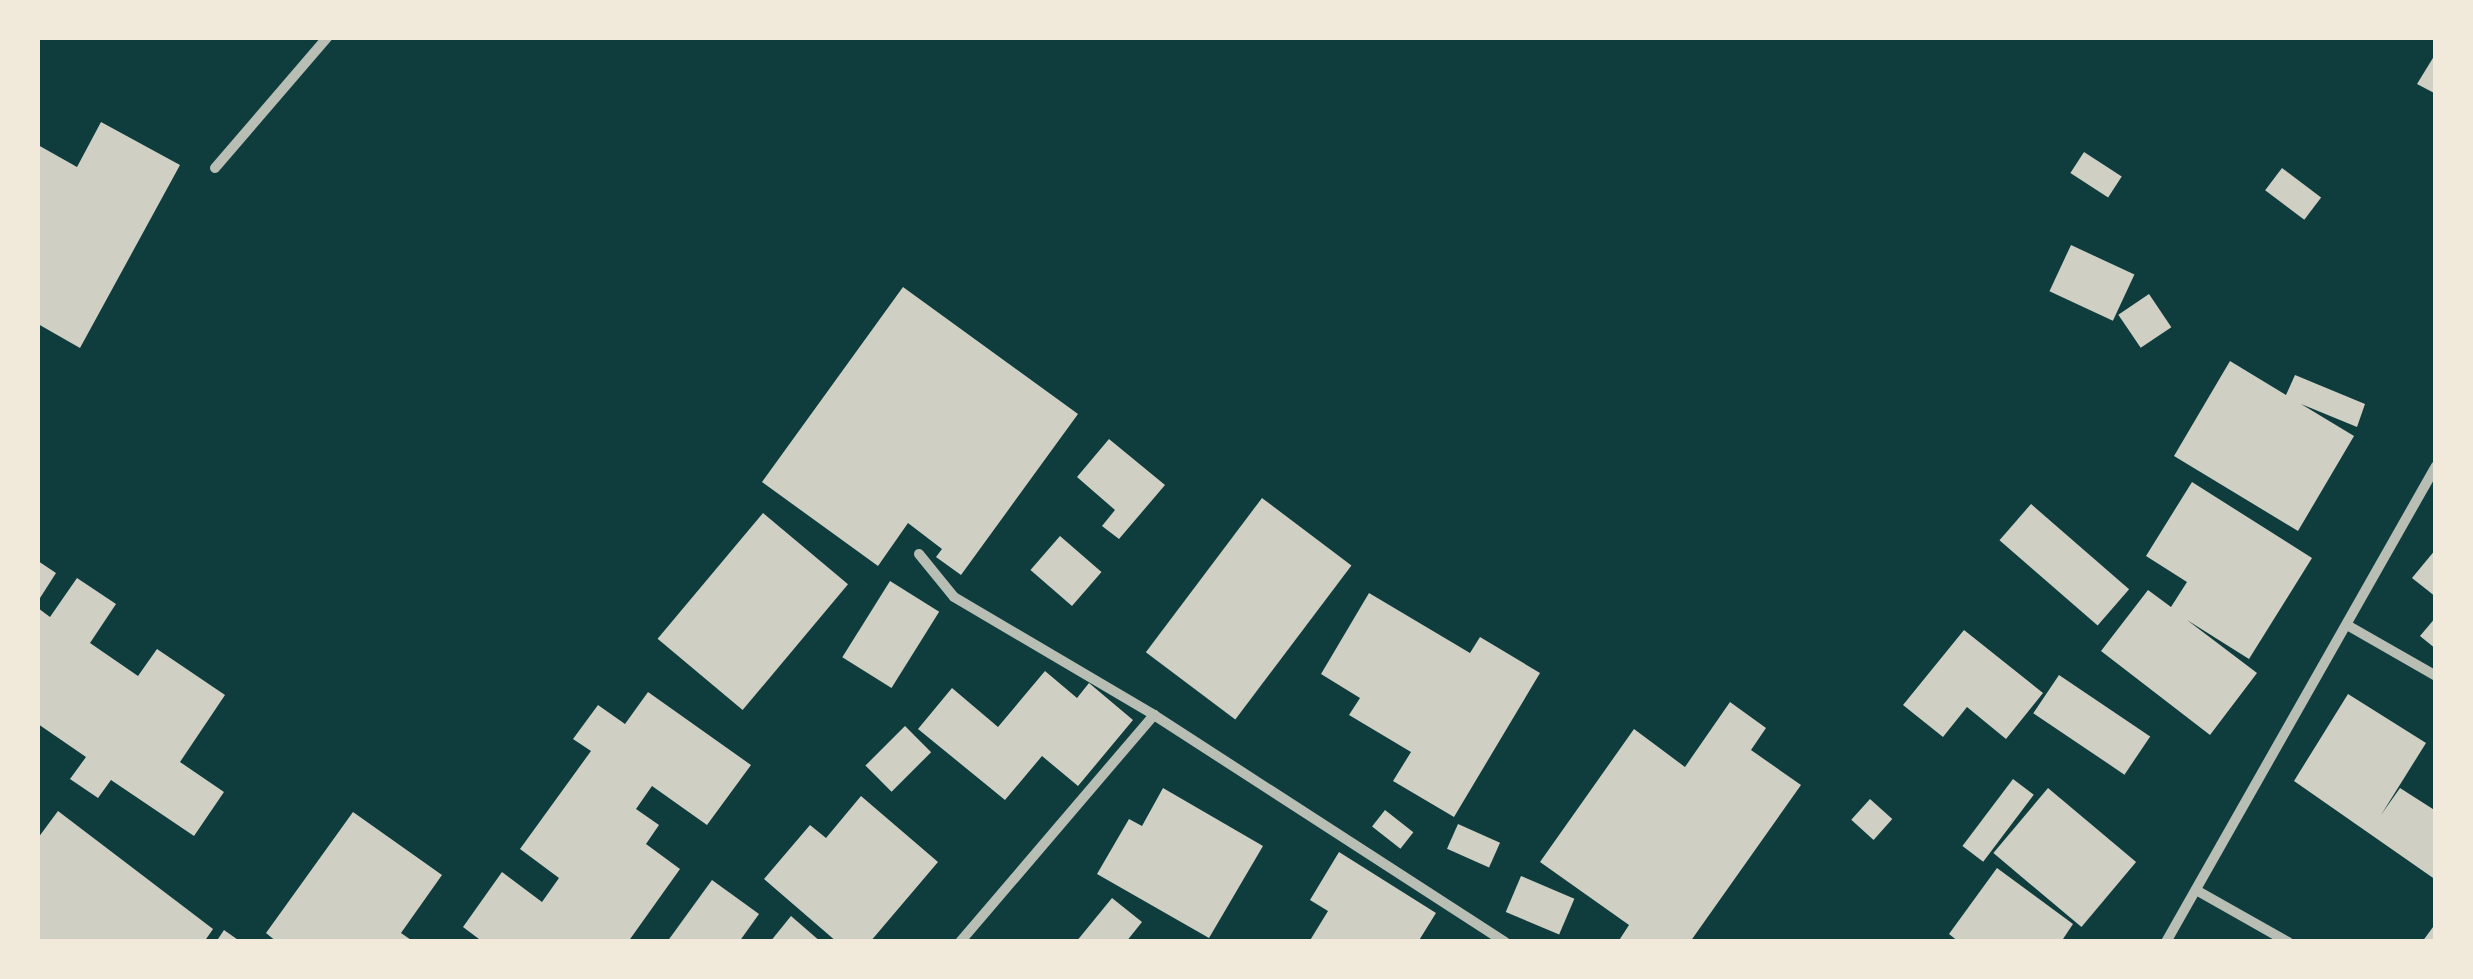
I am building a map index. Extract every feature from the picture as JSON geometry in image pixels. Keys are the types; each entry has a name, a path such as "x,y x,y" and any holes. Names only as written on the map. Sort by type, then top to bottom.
{"street":[{"path":"215,168 328,38"},
{"path":"2166,942 2436,466"},
{"path":"919,554 954,597 1154,715 1504,942"},
{"path":"2347,625 2436,676"},
{"path":"960,942 1154,715"},
{"path":"2196,890 2288,942"}],"building":[{"path":"2436,53 2436,94 2417,84"},
{"path":"101,122 180,165 80,348 38,324 38,145 77,167"},
{"path":"2084,152 2122,177 2108,197 2070,173"},
{"path":"2282,168 2321,197 2304,220 2265,190"},
{"path":"2071,245 2134,275 2113,321 2049,291"},
{"path":"903,287 1078,414 961,575 936,557 942,549 908,523 878,566 762,482"},
{"path":"2149,294 2171,327 2141,348 2118,315"},
{"path":"2230,361 2286,395 2295,375 2365,404 2357,427 2301,404 2354,436 2298,531 2174,456"},
{"path":"1109,439 1165,485 1119,539 1102,526 1115,510 1077,477"},
{"path":"2192,482 2312,558 2249,659 2187,620 2257,673 2210,735 2101,651 2148,590 2171,607 2187,582 2146,556"},
{"path":"1262,498 1351,565 1235,720 1146,652"},
{"path":"2031,504 2129,589 2098,626 2000,540"},
{"path":"763,513 848,584 743,710 658,639"},
{"path":"1060,536 1102,572 1072,606 1030,570"},
{"path":"2436,549 2436,597 2412,578"},
{"path":"38,561 56,573 40,598 38,597"},
{"path":"77,578 116,604 90,643 138,676 157,649 225,695 180,762 224,792 194,836 111,780 98,798 70,779 86,757 38,724 38,608 50,617"},
{"path":"890,581 939,612 891,688 842,657"},
{"path":"1369,593 1470,653 1480,637 1540,673 1454,817 1393,781 1411,752 1349,715 1360,698 1321,674"},
{"path":"2436,617 2436,649 2420,636"},
{"path":"1964,630 2043,693 2006,739 1967,707 1943,737 1903,705"},
{"path":"1045,671 1077,698 1089,683 1133,720 1078,786 1042,756 1005,800 918,729 952,688 998,727"},
{"path":"2059,675 2150,737 2124,775 2033,713"},
{"path":"648,692 751,765 707,825 652,786 636,809 659,825 646,844 680,869 628,942 483,942 463,927 502,872 542,902 559,878 520,849 591,751 573,739 598,705 625,724"},
{"path":"2348,694 2426,743 2381,815 2400,788 2436,811 2436,880 2294,781"},
{"path":"1730,702 1766,728 1751,750 1801,785 1690,942 1618,942 1629,925 1540,862 1634,729 1685,767"},
{"path":"905,726 931,752 892,792 865,766"},
{"path":"2013,779 2034,795 1983,862 1962,846"},
{"path":"1163,788 1263,846 1209,938 1097,874 1129,819 1142,826"},
{"path":"2048,788 2136,862 2081,927 1993,853"},
{"path":"861,796 938,862 870,942 837,942 764,879 810,825 826,838"},
{"path":"1870,799 1892,819 1874,840 1851,820"},
{"path":"1385,810 1413,832 1400,849 1372,827"},
{"path":"58,811 213,929 204,942 38,942 38,838"},
{"path":"353,812 442,875 401,933 414,942 277,942 266,933"},
{"path":"1458,824 1500,843 1489,867 1447,849"},
{"path":"1339,852 1436,913 1418,942 1309,942 1328,911 1310,900"},
{"path":"1997,868 2073,924 2061,942 1959,942 1949,934"},
{"path":"1521,876 1574,899 1559,935 1506,912"},
{"path":"712,880 759,914 739,942 667,942"},
{"path":"1112,898 1142,922 1126,942 1076,942"},
{"path":"791,916 821,942 770,942"},
{"path":"2436,923 2436,942 2422,942"},
{"path":"224,930 241,942 216,942"}]}
